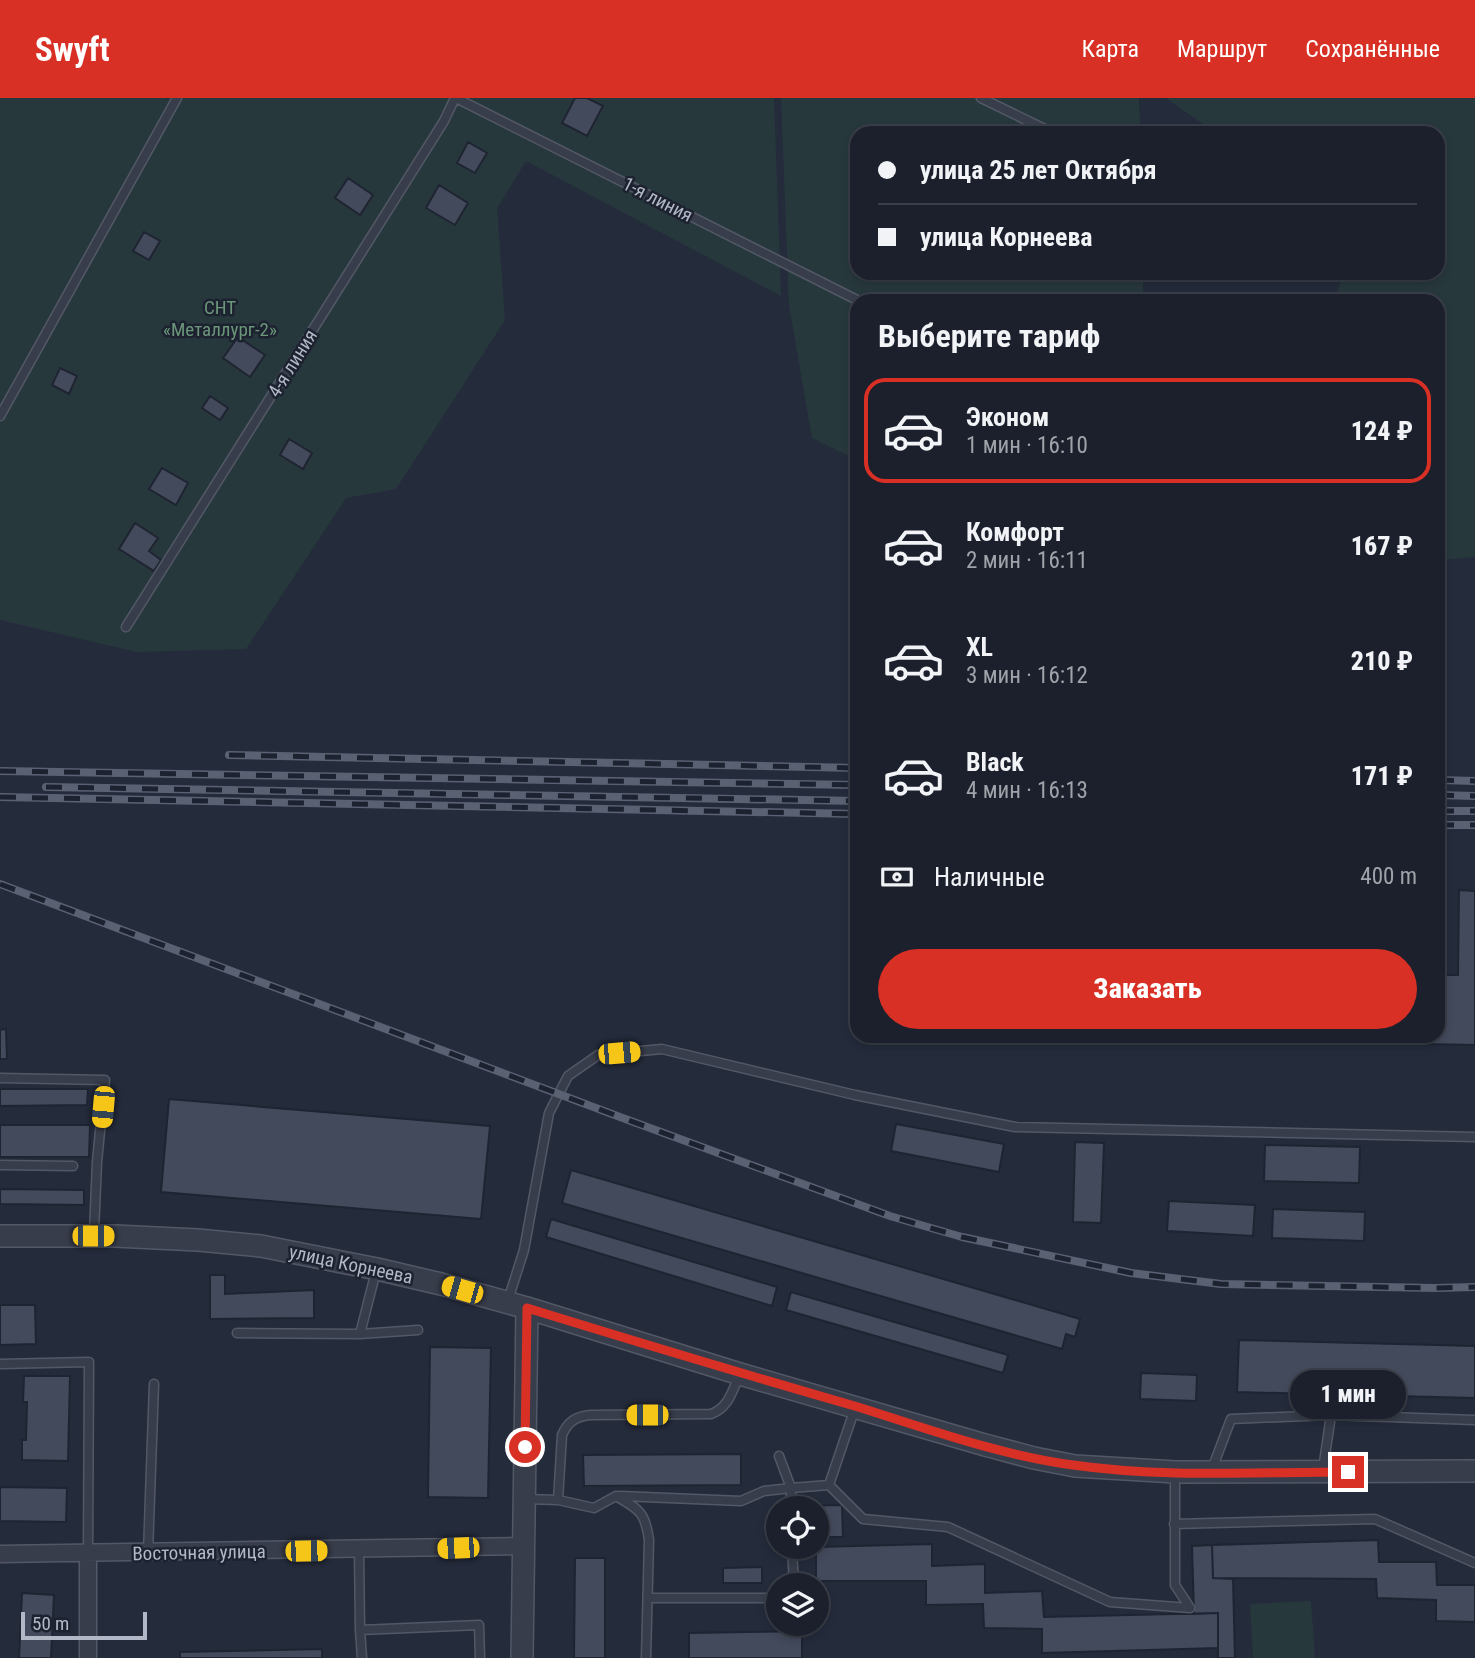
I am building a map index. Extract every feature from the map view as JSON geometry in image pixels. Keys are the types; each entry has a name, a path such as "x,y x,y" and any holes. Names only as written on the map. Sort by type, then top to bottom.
{"street":[{"name":"улица Корнеева","path":"0,1236 178,1239 251,1245 377,1269 517,1306 975,1443 1075,1465 1175,1472 1475,1471"},
{"path":"517,1306 524,1499 522,1658"},
{"name":"Восточная улица","path":"0,1555 523,1546"},
{"path":"88,1554 88,1658"}],"lane":[{"path":"0,416 177,98"},
{"name":"1-я линия","path":"456,98 850,296"},
{"name":"4-я линия","path":"126,627 456,98"},
{"path":"981,98 1039,126"},
{"path":"517,1306 548,1113 568,1076 598,1055 662,1049 855,1095 1015,1127 1475,1138"},
{"path":"0,1078 105,1080 93,1236"},
{"path":"0,1166 73,1166"},
{"path":"360,1334 377,1269"},
{"path":"237,1333 360,1334 418,1330"},
{"path":"0,1364 89,1362 88,1554"},
{"path":"558,1500 562,1435 575,1418 591,1415 711,1414 726,1405 740,1374"},
{"path":"148,1553 153,1384"},
{"path":"830,1485 855,1407"},
{"path":"1323,1472 1331,1415"},
{"path":"1210,1472 1231,1419 1331,1415 1475,1420"},
{"path":"779,1456 791,1488 791,1496"},
{"path":"830,1485 863,1519 948,1527 1110,1602 1189,1608 1175,1585 1175,1472"},
{"path":"524,1499 558,1500 594,1508 617,1496 741,1502 764,1491 830,1485"},
{"path":"617,1496 637,1508 646,1522 649,1540 646,1658"},
{"path":"1174,1524 1375,1520 1475,1563"},
{"path":"359,1550 362,1658"},
{"path":"648,1598 766,1598"},
{"path":"360,1630 480,1625 480,1658"}],"green space":[{"name":"СНТ «Металлург-2»","path":"0,98 774,98 781,296 526,161 497,208 505,320 396,489 346,498 246,649 137,652 0,620"},
{"path":"781,98 1139,98 1140,126 850,126 850,280 1143,280 1143,294 850,294 850,457 812,438 789,305"},
{"path":"1166,98 1475,98 1475,557 1445,560 1445,294 1336,294 1342,280 1445,280 1445,126 1206,126"},
{"path":"1311,1601 1315,1658 1253,1658 1250,1604"}],"building":[{"path":"575,98 587,98 603,106 587,136 562,123"},
{"path":"468,142 487,153 475,173 457,163"},
{"path":"348,178 373,195 360,215 335,198"},
{"path":"439,185 468,203 455,225 426,208"},
{"path":"144,232 160,241 149,260 133,251"},
{"path":"238,337 265,355 250,377 223,358"},
{"path":"60,368 77,376 69,394 52,385"},
{"path":"210,396 228,408 220,420 202,408"},
{"path":"289,439 312,453 303,469 280,455"},
{"path":"162,468 188,483 176,505 149,489"},
{"path":"135,523 158,538 149,551 161,560 154,571 119,549"},
{"path":"1459,890 1475,891 1475,1045 1373,1043 1445,1043 1445,975 1458,975"},
{"path":"6,1029 7,1059 0,1059 0,1030"},
{"path":"0,1089 88,1089 87,1105 0,1106"},
{"path":"169,1099 490,1126 481,1219 161,1192"},
{"path":"896,1124 1004,1144 999,1172 891,1151"},
{"path":"0,1125 90,1125 89,1157 0,1157"},
{"path":"1075,1142 1104,1143 1101,1223 1073,1222"},
{"path":"1265,1145 1360,1147 1359,1183 1264,1181"},
{"path":"571,1170 1080,1319 1075,1337 1066,1334 1062,1349 562,1203"},
{"path":"0,1189 84,1190 84,1205 0,1204"},
{"path":"1169,1201 1255,1205 1253,1236 1167,1231"},
{"path":"1273,1209 1365,1212 1364,1241 1272,1238"},
{"path":"551,1219 777,1287 772,1306 546,1237"},
{"path":"210,1275 225,1275 225,1294 314,1290 314,1318 210,1319"},
{"path":"791,1292 1008,1355 1003,1373 786,1310"},
{"path":"0,1305 35,1305 36,1344 0,1345"},
{"path":"1239,1340 1475,1346 1475,1398 1237,1392"},
{"path":"430,1347 491,1348 488,1498 428,1497"},
{"path":"1141,1373 1197,1375 1196,1401 1140,1399"},
{"path":"24,1376 70,1376 68,1461 22,1460 22,1440 26,1440 27,1402 23,1402"},
{"path":"741,1454 741,1485 584,1486 583,1455"},
{"path":"0,1487 67,1488 66,1522 0,1521"},
{"path":"829,1505 842,1505 843,1537 829,1537"},
{"path":"1378,1540 1379,1562 1436,1562 1437,1585 1475,1585 1475,1622 1436,1621 1436,1600 1377,1598 1376,1579 1213,1578 1212,1545"},
{"path":"932,1544 932,1566 985,1564 985,1593 1042,1591 1044,1617 1218,1613 1218,1648 1042,1653 1042,1629 984,1628 983,1604 926,1605 926,1581 829,1581 829,1573 816,1573 816,1559 829,1559 829,1547"},
{"path":"1212,1545 1213,1578 1233,1579 1235,1658 1218,1658 1218,1613 1194,1614 1192,1546"},
{"path":"575,1558 605,1558 605,1658 574,1658"},
{"path":"762,1567 762,1583 723,1583 723,1568"},
{"path":"22,1593 54,1595 51,1658 19,1658"},
{"path":"766,1632 766,1636 802,1636 802,1658 689,1658 689,1633"},
{"path":"322,1649 322,1658 180,1658 180,1652"}],"railway":[{"path":"229,755 850,768"},
{"path":"0,771 850,785"},
{"path":"1445,780 1475,781"},
{"path":"46,787 850,801"},
{"path":"1445,795 1475,796"},
{"path":"0,797 850,814"},
{"path":"1445,811 1475,811"},
{"path":"1445,825 1475,825"},
{"path":"0,884 620,1117 890,1216 962,1237 1131,1273 1221,1284 1475,1287"}],"route":[{"path":"525,1447 527,1308 740,1374 965,1440 1047,1461 1142,1471 1348,1472"}]}
